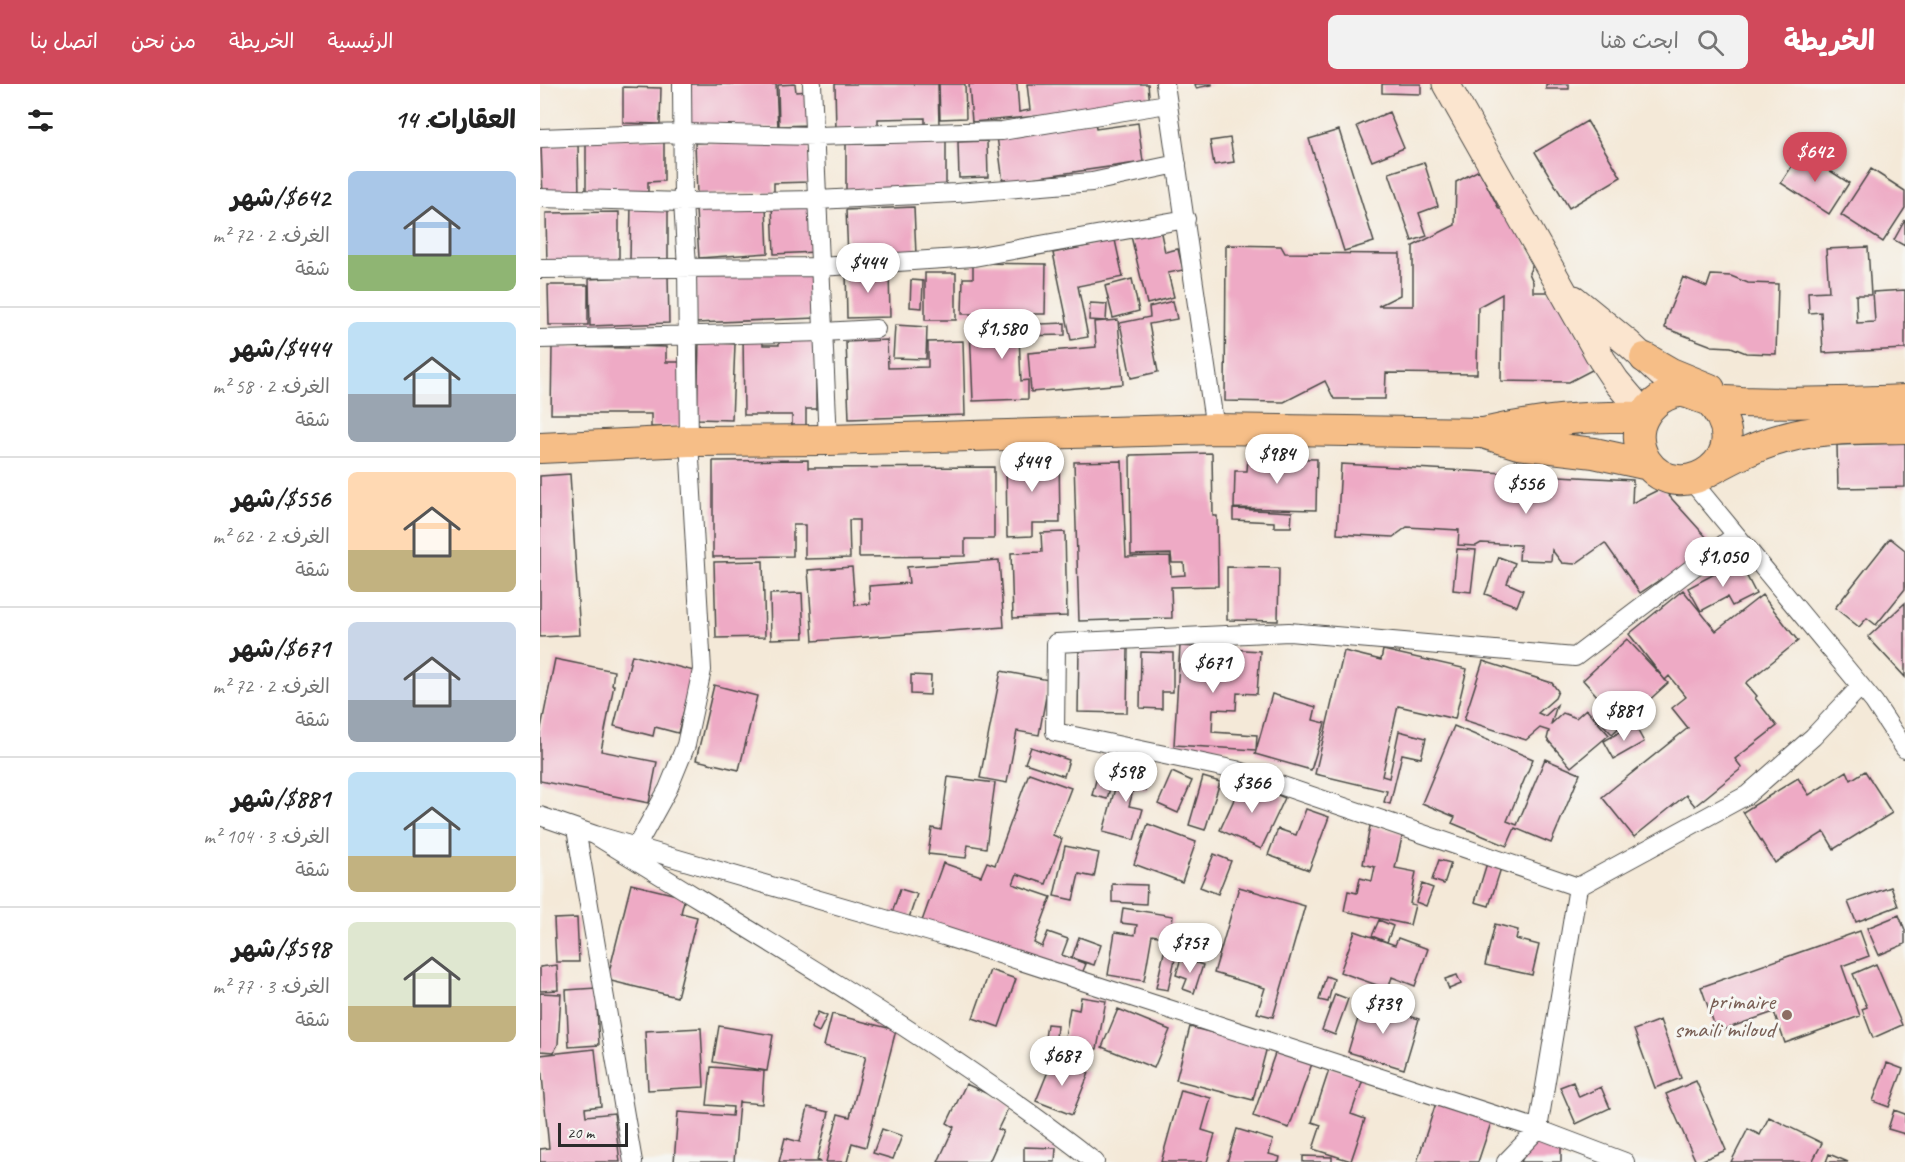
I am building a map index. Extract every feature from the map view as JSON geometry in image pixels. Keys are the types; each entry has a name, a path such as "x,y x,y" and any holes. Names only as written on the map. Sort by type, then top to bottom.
{"main road":[{"path":"1645,358 1698,385 1756,402"},
{"path":"1905,400 1756,402 1708,400 1679,392 1659,399 1643,416 1639,429 1639,442 1642,455 1649,465 1661,475 1675,479 1700,475 1748,450 1783,438 1823,430 1905,428"},
{"path":"1700,475 1721,459 1726,443 1726,427 1719,412 1708,400"},
{"path":"540,448 689,441 828,440 1215,429 1483,433 1562,418 1643,416"},
{"path":"1483,433 1518,444 1594,453 1649,465"}],"street":[{"path":"636,847 668,789 686,745 702,670 689,441 682,84"},
{"path":"812,84 828,440"},
{"path":"1164,84 1186,219 1215,429"},
{"path":"1446,84 1616,381 1643,416"},
{"path":"540,138 682,133 814,136 1002,131 1167,104"},
{"path":"540,198 683,202 818,200 956,194 1092,182 1177,164"},
{"path":"540,269 820,267 974,257 1186,219"},
{"path":"1564,291 1645,358 1679,392"},
{"path":"540,339 823,332 876,328"},
{"path":"1700,475 1736,535 1874,702 1905,749"},
{"path":"1736,535 1575,657 1290,632 1056,643 1055,732 1236,770 1578,887 1747,795 1813,737 1861,686"},
{"path":"540,816 595,836 944,936 1538,1129 1625,1162"},
{"path":"576,829 633,1162"},
{"path":"595,836 909,1030 1031,1112 1095,1162"},
{"path":"1506,1162 1538,1129 1578,887"}],"building":[{"path":"688,84 776,84 778,128 689,130"},
{"path":"795,84 796,92 809,91 810,125 779,126 778,85"},
{"path":"835,84 938,84 939,125 925,126 925,118 878,119 878,130 836,131"},
{"path":"939,84 965,84 966,118 940,119"},
{"path":"969,84 1017,84 1019,112 1030,110 1027,84 1148,84 1150,106 972,122"},
{"path":"1195,84 1212,84 1212,85 1196,88"},
{"path":"1382,84 1421,84 1421,94 1382,93"},
{"path":"1546,84 1569,84 1569,89 1546,89"},
{"path":"623,87 661,88 660,124 623,123"},
{"path":"1389,112 1404,148 1372,161 1357,126"},
{"path":"1095,119 1096,129 1138,123 1143,162 1003,182 997,136"},
{"path":"1587,121 1621,177 1569,208 1535,152"},
{"path":"1339,130 1374,242 1344,251 1309,139"},
{"path":"664,138 664,181 648,182 648,193 586,193 586,139"},
{"path":"808,138 810,182 774,183 774,192 697,195 695,143"},
{"path":"1230,138 1234,162 1214,165 1210,141"},
{"path":"885,140 946,140 946,186 902,186 902,191 846,191 846,144 885,144"},
{"path":"987,141 988,177 959,178 958,142"},
{"path":"578,144 579,196 543,197 541,145"},
{"path":"1801,152 1849,183 1829,214 1781,183"},
{"path":"1424,162 1438,206 1419,213 1427,236 1412,241 1389,173"},
{"path":"1871,169 1905,191 1905,208 1883,242 1841,215"},
{"path":"1479,170 1499,209 1508,209 1534,261 1529,273 1533,282 1533,292 1557,292 1592,360 1592,370 1569,382 1501,381 1502,294 1478,307 1477,374 1386,373 1385,399 1334,399 1325,381 1284,402 1225,401 1226,245 1281,246 1285,253 1400,254 1400,295 1378,306 1413,306 1413,246 1455,225 1456,182"},
{"path":"631,203 668,204 668,261 630,260"},
{"path":"814,203 816,252 774,254 772,205"},
{"path":"766,207 768,253 699,258 696,210"},
{"path":"914,207 916,255 848,257 846,210"},
{"path":"619,212 619,264 547,265 546,213"},
{"path":"1905,220 1905,246 1894,240"},
{"path":"1160,229 1165,252 1178,249 1183,270 1168,273 1174,297 1147,304 1131,236"},
{"path":"1115,240 1123,277 1078,286 1088,337 1071,340 1053,253"},
{"path":"1868,247 1871,295 1856,295 1857,323 1875,322 1873,292 1905,290 1905,349 1823,353 1821,312 1809,313 1808,292 1829,291 1826,249"},
{"path":"973,263 1046,264 1045,314 962,314 963,278 973,278"},
{"path":"815,269 816,318 696,323 694,274"},
{"path":"889,270 890,317 847,318 846,271"},
{"path":"925,273 956,273 956,320 925,320"},
{"path":"668,275 669,323 590,326 589,279"},
{"path":"1711,275 1731,276 1748,283 1778,284 1776,354 1746,353 1731,347 1712,346 1665,328 1666,319 1683,277 1707,287"},
{"path":"1132,279 1139,311 1113,318 1105,286"},
{"path":"911,280 923,281 922,308 910,307"},
{"path":"548,285 588,285 588,325 549,325"},
{"path":"1173,301 1177,319 1149,324 1158,372 1131,378 1120,323 1150,317 1149,307"},
{"path":"1090,303 1107,304 1106,321 1089,320"},
{"path":"1118,320 1123,384 1031,392 1028,353 1096,347 1094,322"},
{"path":"1065,323 1065,335 1019,336 1021,381 1028,380 1028,399 973,401 970,327"},
{"path":"895,325 927,327 926,359 893,358"},
{"path":"743,334 762,334 763,345 779,345 779,336 816,336 816,409 806,409 806,427 792,427 792,415 744,415"},
{"path":"887,340 888,368 928,367 928,342 963,341 965,415 849,419 846,342"},
{"path":"699,342 735,344 732,420 697,419"},
{"path":"629,346 666,347 666,362 683,362 683,427 651,427 651,414 551,414 552,347 629,348"},
{"path":"1905,443 1905,487 1838,488 1837,445"},
{"path":"1212,453 1213,516 1217,516 1218,586 1171,587 1172,618 1079,621 1074,462 1122,461 1126,557 1170,556 1171,576 1185,575 1184,563 1172,563 1171,554 1131,555 1130,455"},
{"path":"1059,455 1060,523 1032,523 1032,536 1007,537 1006,456"},
{"path":"1248,458 1317,459 1316,510 1234,508 1235,471 1247,471"},
{"path":"808,460 808,468 994,467 994,539 965,539 965,556 859,557 859,520 849,520 850,558 805,559 805,525 793,525 793,556 713,557 713,461"},
{"path":"1341,464 1633,480 1632,503 1662,488 1708,539 1707,552 1669,579 1661,579 1640,593 1605,543 1575,564 1562,563 1552,550 1551,561 1519,560 1520,545 1481,543 1476,546 1458,545 1459,530 1407,527 1393,537 1337,534"},
{"path":"570,474 580,635 540,637 540,476"},
{"path":"1233,509 1292,512 1291,527 1274,527 1274,522 1233,520"},
{"path":"1065,532 1067,616 1013,618 1011,553 1042,552 1041,533"},
{"path":"1890,538 1905,550 1905,589 1876,625 1867,618 1859,627 1835,608"},
{"path":"1457,549 1476,550 1471,592 1453,590"},
{"path":"1499,557 1515,563 1507,583 1523,590 1517,606 1485,594"},
{"path":"999,560 1004,627 813,641 808,570 852,567 855,605 870,604 869,586 909,583 907,567"},
{"path":"763,561 765,637 716,638 714,562"},
{"path":"1739,561 1756,594 1732,606 1727,597 1701,611 1688,588"},
{"path":"1227,567 1279,568 1278,621 1227,620"},
{"path":"1683,590 1716,631 1762,595 1798,641 1746,683 1777,726 1735,759 1742,768 1695,806 1686,795 1634,837 1602,797 1688,728 1672,708 1686,697 1669,676 1665,680 1629,634"},
{"path":"802,593 804,638 771,639 770,594"},
{"path":"1905,603 1905,677 1868,637"},
{"path":"1627,639 1668,683 1612,734 1594,715 1605,705 1583,680"},
{"path":"1180,646 1260,651 1257,694 1237,693 1236,710 1213,709 1212,732 1257,735 1256,750 1174,745"},
{"path":"1079,648 1128,649 1127,713 1078,712"},
{"path":"1383,650 1467,669 1455,719 1398,706 1382,776 1389,778 1399,731 1426,738 1421,758 1402,754 1390,804 1384,802 1387,791 1315,774 1344,651 1381,660"},
{"path":"1141,652 1173,653 1173,692 1162,692 1162,709 1140,708"},
{"path":"632,655 694,671 678,733 655,727 653,736 614,726"},
{"path":"555,659 614,671 612,685 614,685 601,751 657,762 649,803 540,781 540,733"},
{"path":"1483,661 1552,683 1558,691 1555,698 1538,713 1545,716 1557,705 1551,724 1563,713 1576,718 1586,709 1609,735 1571,767 1547,739 1549,731 1540,728 1526,740 1464,720"},
{"path":"1001,671 1049,680 1039,735 1017,731 1007,783 980,778"},
{"path":"911,675 931,676 930,695 911,694"},
{"path":"714,685 757,696 739,770 696,760"},
{"path":"1272,694 1316,707 1313,720 1325,723 1311,770 1255,754"},
{"path":"1634,724 1644,742 1614,759 1604,741"},
{"path":"1454,726 1533,759 1507,821 1517,825 1545,759 1580,774 1551,843 1515,828 1507,846 1452,823 1455,817 1422,803"},
{"path":"1031,747 1069,760 1064,776 1025,763"},
{"path":"1103,755 1118,759 1107,799 1092,795"},
{"path":"1122,763 1151,771 1146,790 1134,787 1129,806 1143,809 1134,840 1103,832"},
{"path":"1847,771 1851,780 1865,771 1892,813 1834,849 1824,832 1775,863 1743,812 1798,778 1809,795"},
{"path":"1172,772 1192,781 1178,813 1158,804"},
{"path":"1029,773 1071,788 1053,835 1062,839 1046,884 1017,874 1013,884 1051,897 1034,943 1042,947 1048,932 1068,939 1062,955 1086,964 1080,978 922,921 943,863 981,876 987,862 995,865"},
{"path":"948,777 995,783 986,848 968,845 966,858 928,854 932,828 941,830"},
{"path":"1203,777 1220,782 1205,830 1189,825"},
{"path":"1243,780 1285,798 1261,849 1220,830"},
{"path":"1306,809 1329,817 1309,870 1268,855 1278,829 1296,835"},
{"path":"1148,824 1196,842 1182,882 1134,864"},
{"path":"1370,826 1403,833 1395,868 1416,872 1410,904 1415,905 1410,925 1344,911 1348,891 1357,893 1360,878 1372,881 1375,867 1363,864"},
{"path":"1065,846 1099,853 1094,877 1079,874 1073,900 1054,896"},
{"path":"1214,854 1231,861 1218,894 1200,887"},
{"path":"1439,860 1451,863 1444,884 1432,880"},
{"path":"1487,863 1501,868 1489,906 1475,902"},
{"path":"631,884 685,897 681,913 697,917 677,997 607,980"},
{"path":"1112,884 1147,885 1146,904 1112,902"},
{"path":"1422,884 1433,888 1426,906 1416,902"},
{"path":"1239,887 1305,906 1273,1017 1257,1013 1265,988 1214,973"},
{"path":"1891,887 1898,906 1856,922 1848,902"},
{"path":"900,889 917,894 909,918 892,913"},
{"path":"1123,908 1173,916 1170,938 1152,935 1144,981 1108,975 1115,932 1135,935 1137,925 1121,923"},
{"path":"1899,915 1905,930 1905,944 1879,955 1867,928"},
{"path":"577,918 579,962 556,962 554,919"},
{"path":"1379,920 1393,926 1387,942 1372,936"},
{"path":"1495,924 1518,930 1516,939 1539,945 1532,975 1485,965"},
{"path":"1355,931 1395,945 1398,938 1428,949 1415,986 1392,977 1388,989 1340,972"},
{"path":"1860,931 1869,956 1842,966 1860,1016 1785,1043 1774,1012 1717,1032 1701,987"},
{"path":"1079,937 1101,945 1094,965 1072,958"},
{"path":"1167,939 1179,942 1168,990 1156,988"},
{"path":"1181,958 1203,965 1194,993 1183,989 1187,979 1176,975"},
{"path":"1876,964 1902,1025 1873,1038 1862,1009 1867,1007 1853,974"},
{"path":"557,965 558,990 540,991 540,967"},
{"path":"990,970 1016,979 999,1027 973,1018"},
{"path":"1457,975 1461,984 1449,989 1445,979"},
{"path":"1326,976 1334,979 1328,1002 1319,1000"},
{"path":"596,988 599,1045 569,1047 566,990"},
{"path":"540,993 561,994 558,1044 554,1052 540,1051"},
{"path":"1335,994 1348,999 1335,1035 1322,1030"},
{"path":"1081,997 1106,1001 1097,1049 1064,1043 1070,1008 1079,1010"},
{"path":"1363,1002 1419,1019 1404,1069 1348,1052"},
{"path":"1118,1009 1170,1030 1154,1068 1102,1047"},
{"path":"818,1012 827,1016 819,1032 811,1028"},
{"path":"832,1014 896,1030 866,1147 852,1143 847,1162 826,1162 838,1114 850,1117 866,1056 824,1046"},
{"path":"1660,1020 1681,1078 1655,1088 1634,1030"},
{"path":"1047,1024 1057,1025 1056,1039 1045,1038"},
{"path":"719,1026 773,1035 767,1071 713,1062"},
{"path":"1190,1027 1267,1047 1253,1100 1176,1080"},
{"path":"701,1028 704,1087 648,1090 645,1031"},
{"path":"1278,1045 1314,1058 1289,1128 1253,1116"},
{"path":"595,1049 601,1106 585,1108 586,1116 614,1113 620,1162 540,1162 540,1149 549,1148 540,1055"},
{"path":"1053,1059 1089,1073 1072,1115 1036,1101"},
{"path":"1887,1063 1903,1069 1889,1107 1873,1101"},
{"path":"711,1067 764,1071 762,1104 739,1102 734,1162 674,1162 678,1112 732,1116 733,1107 707,1105"},
{"path":"1330,1067 1364,1077 1351,1114 1365,1119 1351,1161 1313,1149 1321,1125 1312,1122"},
{"path":"1696,1081 1726,1150 1698,1162 1696,1162 1666,1094"},
{"path":"1573,1082 1579,1097 1601,1087 1610,1108 1576,1124 1560,1087"},
{"path":"966,1084 1010,1104 998,1129 1003,1131 989,1162 938,1162 954,1127 947,1123"},
{"path":"1181,1090 1211,1098 1202,1130 1215,1134 1207,1162 1161,1162"},
{"path":"1436,1103 1492,1120 1478,1162 1417,1162"},
{"path":"808,1107 829,1112 817,1160 821,1162 779,1162 785,1138 800,1142"},
{"path":"1894,1110 1905,1114 1905,1134 1888,1129"},
{"path":"1769,1117 1822,1143 1812,1162 1731,1162 1748,1129 1760,1135"},
{"path":"882,1129 902,1136 893,1159 873,1153"},
{"path":"1237,1129 1273,1140 1269,1154 1280,1157 1279,1162 1227,1162"},
{"path":"1535,1133 1561,1145 1561,1162 1521,1162"},
{"path":"1024,1147 1056,1148 1055,1162 1024,1162"},
{"path":"1829,1154 1848,1162 1826,1162"},
{"path":"1303,1156 1332,1157 1332,1162 1303,1162"}],"place":[{"name":"primaire smaili miloud","path":"1787,1015"}]}
